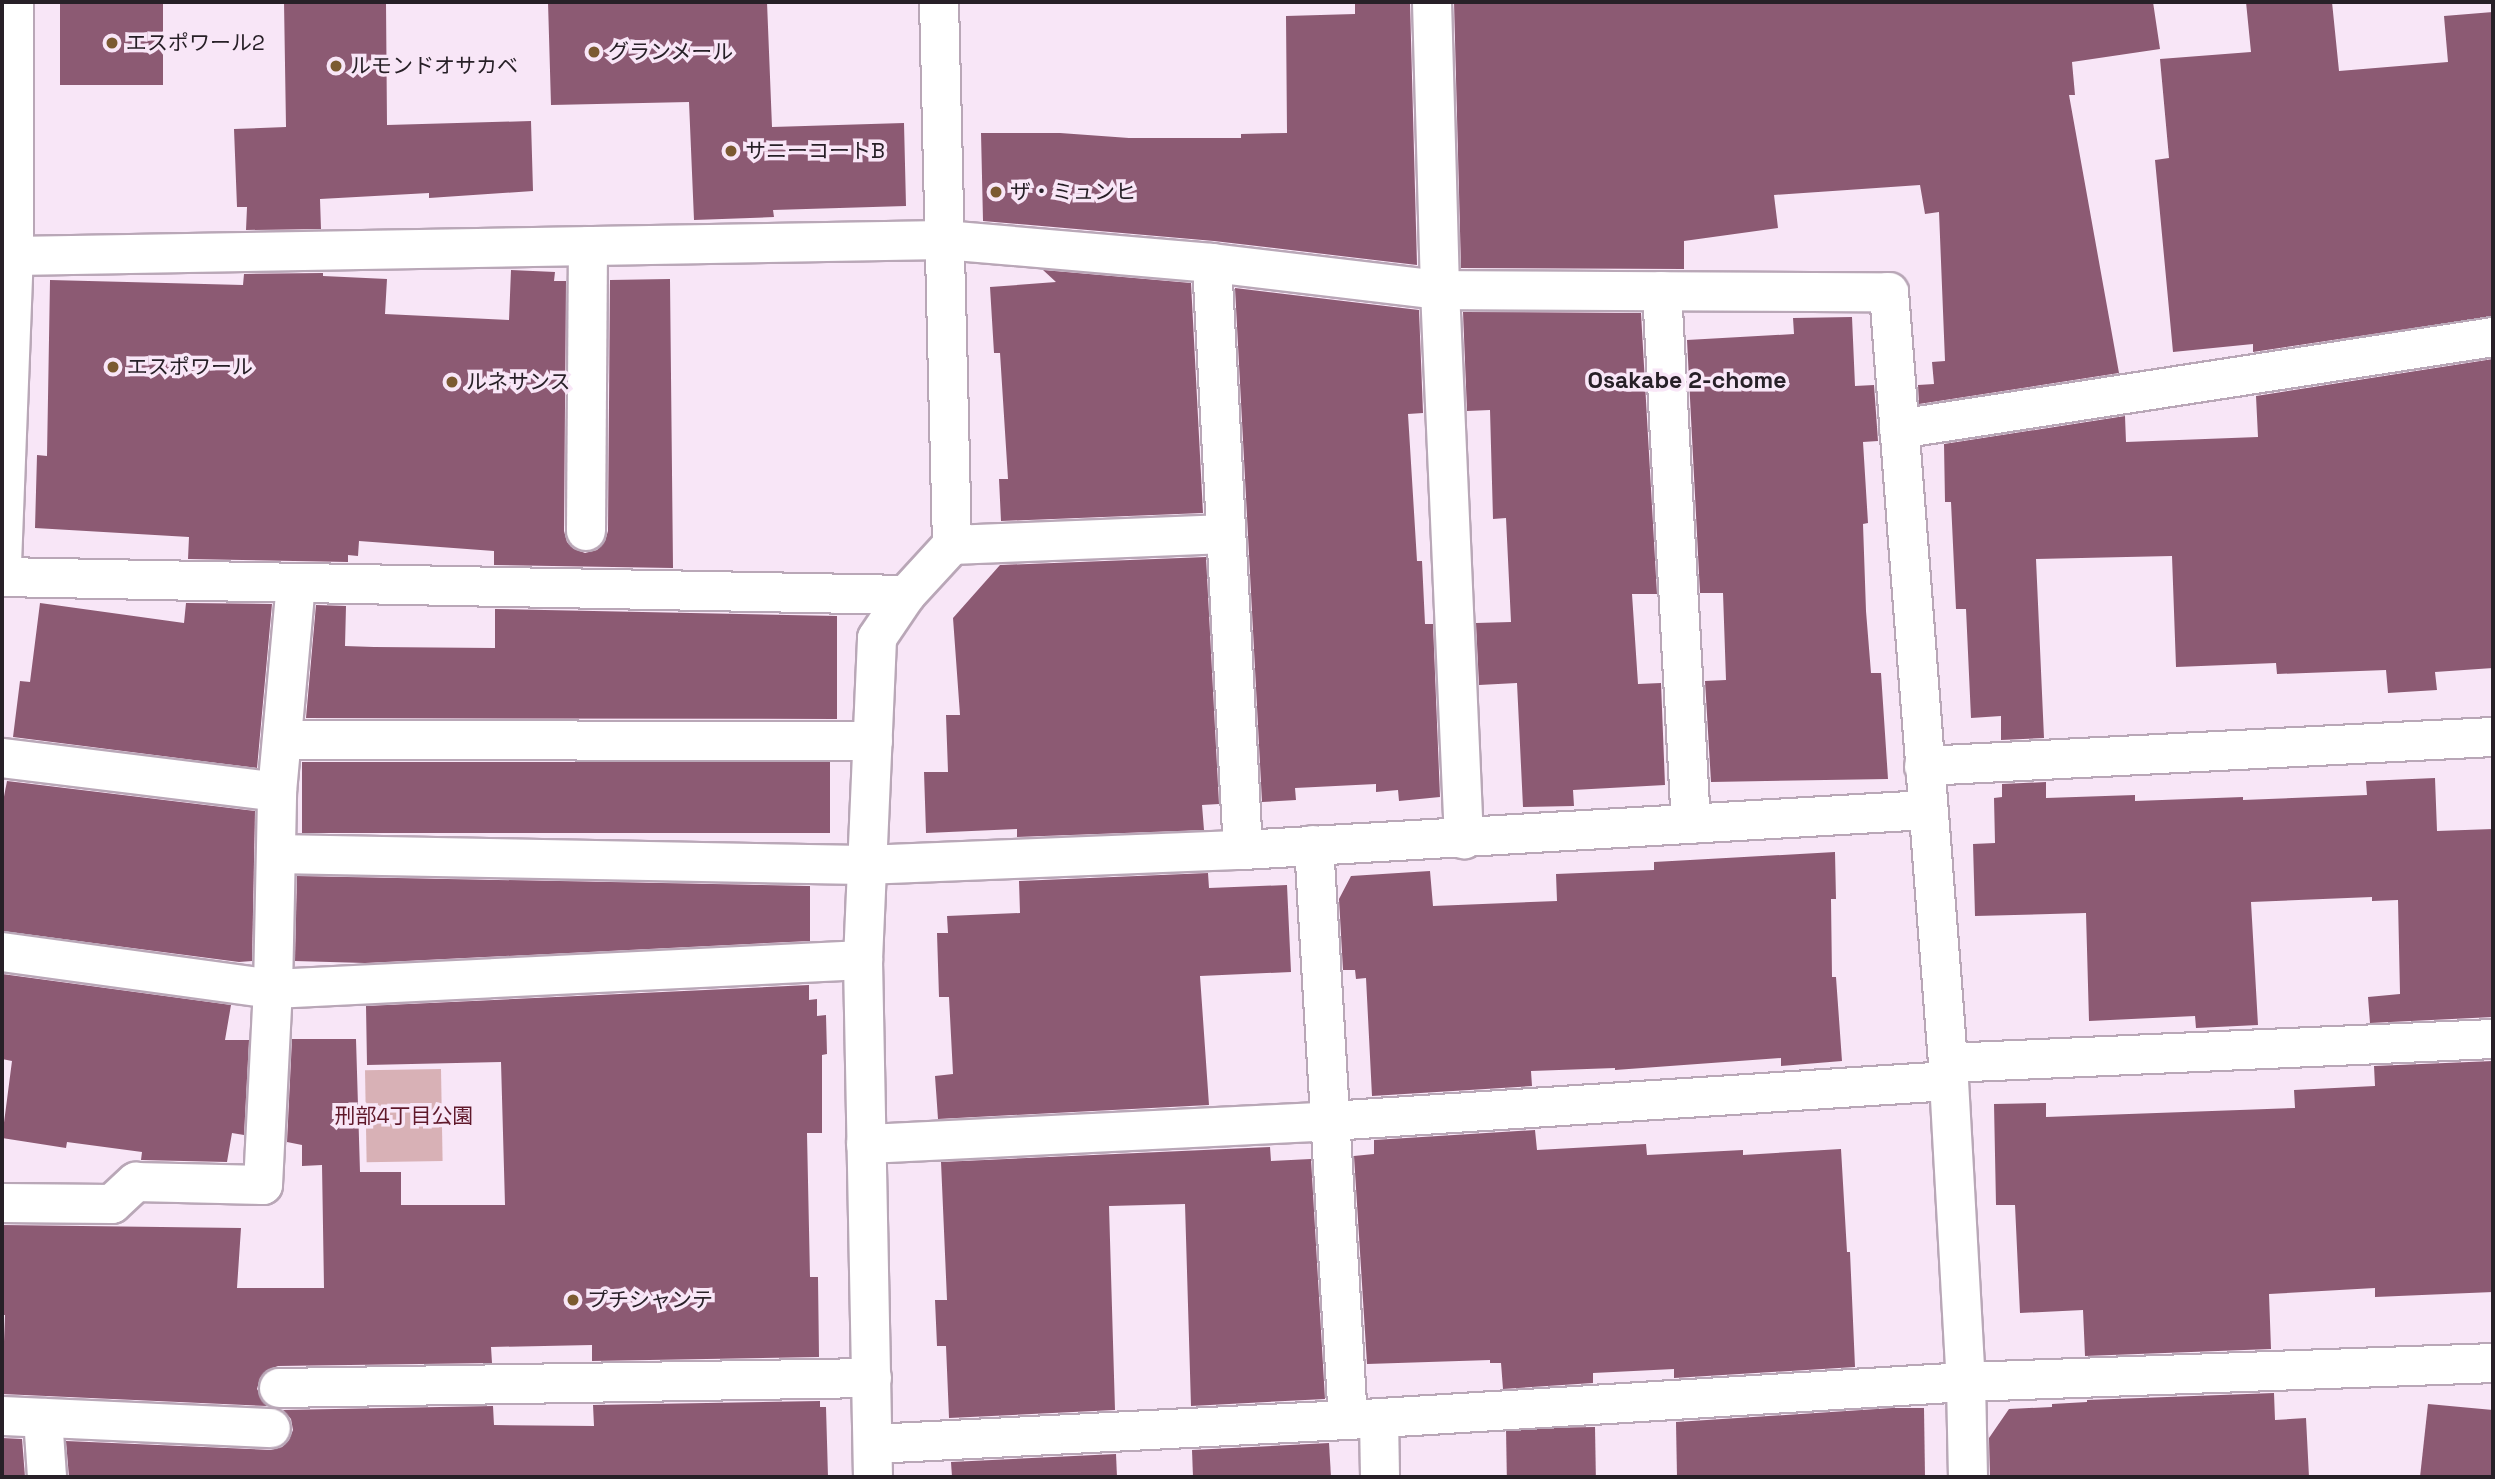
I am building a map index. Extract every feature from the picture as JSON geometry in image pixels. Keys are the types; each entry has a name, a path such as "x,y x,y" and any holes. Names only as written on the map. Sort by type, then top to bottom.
{"street":[{"path":"2,564 14,256 14,2"},
{"path":"939,2 952,545"},
{"path":"1432,2 1440,290 1464,839"},
{"path":"14,256 944,240 1212,263 1440,290 1889,292 1949,1072 1966,1382 1968,1477"},
{"path":"586,531 588,246"},
{"path":"1212,263 1243,850"},
{"path":"1662,291 1691,824"},
{"path":"1899,429 2493,337"},
{"path":"1226,534 952,545 906,594 877,638 864,865 863,960 873,1461 1363,1419 1966,1382 2493,1363"},
{"path":"2,578 906,594"},
{"path":"2,1203 112,1204 136,1182 263,1185 273,989 277,792 296,583"},
{"path":"1924,766 2493,737"},
{"path":"282,740 873,741"},
{"path":"2,758 277,792"},
{"path":"276,854 864,865 1464,839 1927,810"},
{"path":"1314,845 1330,1121 1363,1419 1380,1477"},
{"path":"2,952 273,989 863,960"},
{"path":"866,1144 1330,1121 1949,1072 2493,1039"},
{"path":"279,1388 872,1378"},
{"path":"2,1416 271,1428"},
{"path":"43,1418 47,1477"}],"green space":[{"name":"刑部4丁目公園","path":"441,1069 443,1161 367,1162 365,1070"}],"building":[{"name":"エスポワール2","path":"60,2 163,2 163,85 60,85"},
{"path":"284,2 386,2 387,125 531,121 533,191 429,198 429,193 320,199 321,229 246,230 247,207 237,207 234,129 286,127"},
{"path":"548,2 767,2 772,127 904,123 906,206 773,210 774,217 694,220 689,102 551,105"},
{"path":"1355,2 1410,2 1417,265 1214,241 983,221 981,133 1060,133 1129,138 1241,138 1241,134 1287,133 1286,16 1355,14"},
{"path":"1454,2 2153,2 2160,49 2072,62 2075,95 2069,95 2119,373 1919,404 1918,385 1934,384 1932,362 1945,361 1939,212 1925,214 1920,185 1774,195 1778,228 1684,241 1684,269 1461,268"},
{"path":"2246,2 2332,2 2339,71 2448,62 2444,16 2493,12 2493,316 2253,352 2253,344 2173,352 2155,160 2169,158 2160,59 2251,52"},
{"path":"511,270 555,272 554,281 566,281 564,531 567,542 574,549 585,553 597,550 605,541 608,531 610,280 670,279 673,568 494,565 494,551 359,541 358,556 348,555 348,562 188,559 189,537 35,528 37,455 47,456 50,280 243,285 244,274 323,273 323,276 387,279 385,314 509,320"},
{"path":"1043,270 1191,283 1203,513 1001,521 999,479 1008,479 1000,353 994,353 990,287 1056,282"},
{"path":"1235,288 1419,310 1423,413 1408,414 1417,561 1422,561 1425,624 1433,624 1440,797 1399,801 1398,790 1376,792 1376,784 1295,788 1296,800 1262,802"},
{"path":"1463,312 1641,313 1657,594 1632,594 1638,684 1661,683 1665,785 1573,790 1574,806 1523,807 1517,683 1479,685 1476,623 1511,622 1506,518 1493,519 1490,410 1467,411"},
{"path":"1852,317 1855,386 1874,385 1878,441 1863,442 1868,523 1863,524 1866,611 1871,673 1881,673 1888,779 1711,782 1705,681 1726,680 1723,593 1700,593 1687,340 1794,334 1793,318"},
{"path":"2493,359 2493,668 2435,672 2437,690 2388,693 2386,670 2277,674 2276,663 2176,667 2172,556 2036,559 2044,738 2001,740 2001,716 1971,718 1966,609 1956,609 1951,502 1945,502 1944,444 2125,416 2126,442 2258,437 2256,396"},
{"path":"1206,557 1219,804 1202,805 1204,830 1017,837 1017,829 926,833 924,772 948,772 946,715 960,715 953,618 1000,565"},
{"path":"40,603 184,623 186,603 272,604 257,768 13,737 20,681 30,682"},
{"path":"316,605 346,606 345,646 374,647 495,648 495,609 837,616 837,719 306,718"},
{"path":"302,762 830,762 830,833 302,833"},
{"path":"2435,778 2437,831 2493,829 2493,1017 2370,1023 2368,997 2400,994 2398,900 2372,901 2372,897 2251,902 2258,1025 2196,1028 2195,1016 2089,1021 2086,913 1975,916 1973,844 1995,843 1994,798 2002,797 2002,784 2046,782 2046,798 2135,795 2135,801 2243,797 2243,800 2367,795 2366,781"},
{"path":"7,781 255,811 252,961 239,962 2,931 2,807"},
{"path":"1835,852 1836,899 1831,899 1832,977 1836,977 1842,1061 1781,1066 1781,1058 1615,1070 1531,1071 1532,1086 1372,1096 1366,978 1356,979 1355,970 1343,970 1339,899 1351,876 1430,871 1433,906 1557,901 1556,874 1654,870 1654,862"},
{"path":"1208,873 1209,888 1287,885 1291,972 1200,976 1209,1105 938,1119 935,1076 953,1074 949,997 939,997 937,933 948,933 947,916 1020,913 1019,881"},
{"path":"297,876 810,886 810,941 365,963 295,961"},
{"path":"2,974 231,1005 225,1040 249,1040 244,1135 232,1133 227,1162 141,1160 142,1152 67,1142 66,1148 2,1138 12,1061 2,1059"},
{"path":"809,985 809,1000 817,999 817,1016 826,1015 827,1054 822,1055 822,1133 807,1133 810,1277 818,1277 819,1357 592,1361 592,1345 491,1347 492,1363 278,1366 267,1370 260,1378 257,1389 267,1406 2,1394 5,1315 2,1315 2,1225 241,1228 237,1288 324,1288 322,1165 302,1166 302,1145 287,1142 292,1039 356,1039 360,1172 401,1172 401,1205 505,1205 501,1062 367,1065 366,1006"},
{"path":"2493,1061 2493,1292 2375,1297 2375,1288 2269,1294 2271,1349 2085,1356 2083,1310 2020,1313 2015,1205 1996,1205 1994,1104 2046,1103 2046,1117 2295,1108 2294,1090 2375,1086 2374,1066"},
{"path":"1535,1130 1537,1150 1646,1144 1647,1155 1743,1150 1743,1155 1841,1149 1847,1252 1850,1252 1855,1367 1674,1378 1674,1369 1593,1373 1593,1383 1503,1389 1501,1363 1490,1363 1490,1360 1367,1364 1354,1156 1374,1154 1374,1140"},
{"path":"1270,1147 1271,1161 1311,1159 1325,1399 1191,1406 1185,1204 1109,1206 1115,1410 949,1418 946,1346 937,1346 935,1300 947,1300 941,1162"},
{"path":"2274,1393 2275,1420 2306,1418 2309,1477 1990,1477 1989,1438 2009,1409 2052,1407 2052,1404 2087,1400"},
{"path":"820,1401 820,1407 826,1407 828,1477 69,1477 66,1441 271,1450 282,1447 293,1430 291,1419 283,1410 493,1406 494,1425 594,1426 593,1405"},
{"path":"2428,1404 2493,1410 2493,1477 2420,1477"},
{"path":"1924,1408 1925,1477 1677,1477 1676,1422"},
{"path":"1595,1427 1596,1477 1507,1477 1506,1429"},
{"path":"2,1438 22,1439 25,1477 2,1477"},
{"path":"1329,1443 1331,1477 1193,1477 1192,1450"},
{"path":"1116,1454 1117,1477 952,1477 951,1462"}],"place":[{"name":"エスポワール2","path":"112,43"},
{"name":"グランメール","path":"594,52"},
{"name":"ルモンドオサカベ","path":"336,66"},
{"name":"サニーコートB","path":"731,151"},
{"name":"ザ・ミュンヒ","path":"996,192"},
{"name":"エスポワール","path":"113,367"},
{"name":"ルネサンス","path":"452,382"},
{"name":"プチシャンテ","path":"573,1300"}],"district":[{"name":"Osakabe 2-chome","path":"1687,380"}]}
